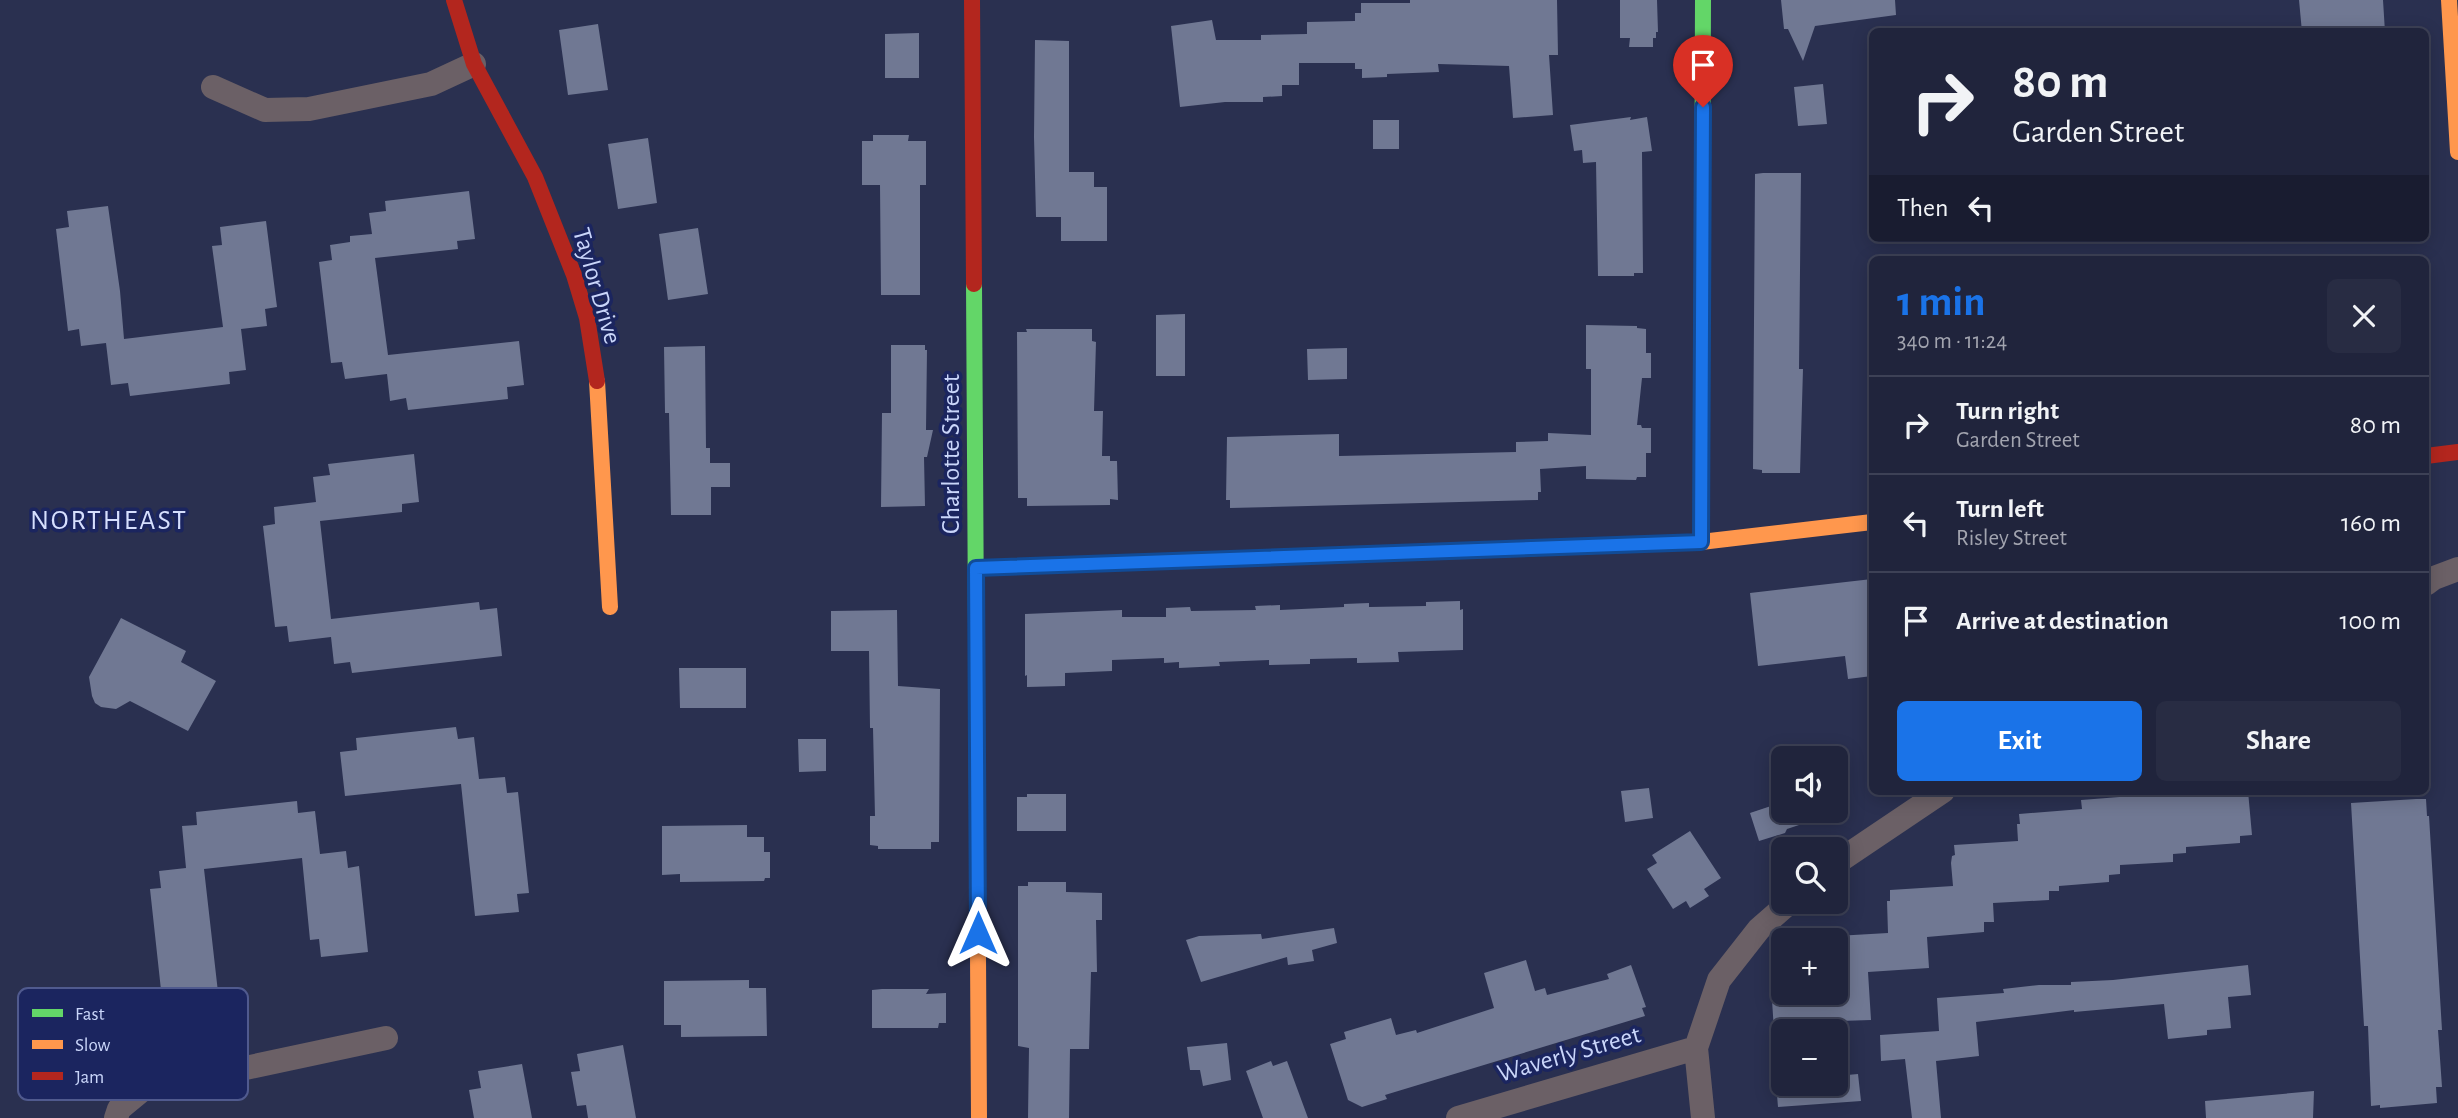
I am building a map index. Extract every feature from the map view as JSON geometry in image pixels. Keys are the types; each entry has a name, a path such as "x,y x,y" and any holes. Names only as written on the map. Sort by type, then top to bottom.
{"street":[{"name":"Taylor Drive","path":"454,0 474,64 535,177 574,275 587,318 599,396 610,607"},
{"name":"Charlotte Street","path":"972,0 979,1118"},
{"path":"1701,542 1703,0"},
{"path":"2449,0 2458,152"},
{"path":"213,87 265,110 309,109 431,84 474,64"},
{"path":"2429,456 2458,452"},
{"path":"976,568 1701,542 1869,522"},
{"path":"2429,582 2458,569"},
{"path":"1848,855 1937,795"},
{"path":"1703,1118 1696,1048 1719,980 1759,929 1776,914"},
{"path":"248,1067 386,1038"},
{"name":"Waverly Street","path":"1458,1118 1696,1048"},
{"path":"116,1118 119,1109 130,1100"}],"building":[{"path":"1410,0 1557,0 1558,55 1549,55 1553,115 1513,118 1509,66 1438,64 1439,72 1362,78 1362,69 1355,69 1355,63 1299,63 1299,85 1282,85 1282,96 1263,97 1263,102 1225,102 1180,107 1171,26 1212,20 1216,40 1261,40 1261,35 1307,34 1307,22 1355,21 1355,13 1361,13 1361,3 1410,3"},
{"path":"1620,0 1657,0 1658,32 1656,38 1653,38 1653,47 1629,47 1630,38 1620,38"},
{"path":"1781,0 1895,0 1896,15 1815,26 1803,61 1788,29 1784,29"},
{"path":"2299,0 2383,0 2385,28 2302,28"},
{"path":"598,24 608,90 568,95 559,30"},
{"path":"919,33 919,78 885,78 885,34"},
{"path":"1035,40 1069,41 1069,172 1094,172 1094,187 1107,187 1107,241 1061,241 1061,217 1036,217"},
{"path":"1823,84 1827,124 1798,126 1794,87"},
{"path":"1631,117 1630,120 1647,117 1652,151 1642,152 1643,273 1634,273 1634,276 1598,276 1596,162 1583,163 1582,150 1574,151 1570,125"},
{"path":"1373,120 1399,120 1399,149 1373,149"},
{"path":"873,135 909,135 908,141 926,141 926,185 920,185 920,295 881,295 880,185 862,185 862,141 873,141"},
{"path":"648,138 657,203 618,209 608,144"},
{"path":"1801,173 1799,369 1803,369 1800,473 1762,473 1762,470 1753,469 1755,174"},
{"path":"469,191 475,239 457,241 458,249 375,258 388,355 519,341 524,385 507,387 508,399 408,410 406,398 390,401 387,374 345,379 342,362 331,363 319,262 332,260 330,245 350,242 350,236 372,234 369,213 386,211 385,201"},
{"path":"108,206 124,339 223,327 212,246 222,245 220,227 266,221 277,307 265,309 267,326 241,329 246,370 229,372 230,384 130,396 128,383 111,385 106,343 81,346 79,329 68,331 56,229 69,227 67,211"},
{"path":"698,228 708,294 668,300 659,234"},
{"path":"1185,314 1185,376 1156,376 1156,315"},
{"path":"1586,325 1637,326 1646,329 1646,353 1651,353 1651,378 1642,378 1637,425 1651,428 1651,453 1646,453 1646,477 1637,477 1636,480 1586,479 1586,466 1540,469 1541,492 1538,492 1538,500 1230,508 1230,500 1226,500 1227,437 1339,434 1339,456 1516,452 1516,442 1548,441 1548,433 1591,435 1591,369 1586,369"},
{"path":"1026,329 1092,329 1092,341 1096,342 1094,411 1103,411 1102,456 1110,456 1110,461 1117,461 1118,500 1110,499 1110,505 1027,506 1027,498 1018,498 1017,332 1027,332"},
{"path":"891,345 925,345 927,350 926,430 933,430 927,457 924,457 925,506 881,507 882,413 891,413"},
{"path":"705,346 706,448 710,448 710,463 730,463 730,487 711,487 711,515 671,515 669,413 665,413 664,347"},
{"path":"1347,348 1347,379 1308,380 1307,349"},
{"path":"414,454 419,502 402,504 402,512 320,521 331,619 479,602 480,610 497,608 502,656 352,673 350,662 334,664 331,637 289,642 287,626 275,627 263,526 275,524 274,507 316,502 313,477 330,475 328,464"},
{"path":"1869,579 1869,676 1848,679 1845,656 1758,666 1750,593"},
{"path":"1460,601 1460,610 1463,609 1463,650 1398,652 1399,662 1357,663 1357,658 1310,659 1310,664 1269,665 1269,660 1219,662 1220,666 1179,668 1179,662 1164,663 1164,658 1112,660 1112,671 1065,673 1065,686 1027,687 1025,614 1122,610 1122,617 1166,617 1166,608 1190,607 1191,611 1256,610 1255,606 1280,605 1280,610 1369,603 1369,607 1426,606 1426,602"},
{"path":"897,610 898,686 940,689 939,842 931,842 931,849 878,849 878,846 870,845 870,816 875,816 869,651 831,651 831,611"},
{"path":"121,618 186,651 181,662 216,681 188,731 130,701 116,709 101,707 95,703 89,677"},
{"path":"679,668 746,668 746,708 680,708"},
{"path":"456,727 458,739 474,737 479,779 505,777 507,793 518,792 529,893 517,894 519,912 475,916 461,784 345,796 340,752 357,750 356,738"},
{"path":"798,739 826,739 826,771 799,772"},
{"path":"1649,788 1653,818 1625,822 1621,791"},
{"path":"1027,794 1066,794 1066,831 1017,831 1017,797 1027,797"},
{"path":"2145,795 2248,795 2252,835 2240,836 2240,843 2186,847 2186,853 2173,854 2173,862 2120,865 2120,874 2109,875 2109,882 2059,886 2059,891 2049,891 2049,900 1993,903 1994,922 1984,922 1984,932 1927,937 1929,968 1868,972 1871,1020 1773,1019 1772,1005 1848,1005 1848,935 1888,933 1887,901 1890,901 1890,890 1953,886 1951,863 1952,856 1955,855 1954,845 2018,841 2019,814 2082,809 2081,800"},
{"path":"2426,799 2429,816 2442,1030 2438,1030 2442,1087 2436,1087 2437,1103 2380,1108 2380,1105 2371,1106 2368,1026 2364,1026 2351,803"},
{"path":"297,801 298,813 315,811 320,854 346,851 348,868 359,866 368,952 321,957 319,939 310,940 302,858 204,869 218,988 161,988 150,889 161,888 159,871 186,868 182,826 197,825 196,812"},
{"path":"1771,806 1771,823 1805,823 1759,841 1750,813"},
{"path":"747,825 747,837 764,837 764,852 770,852 770,878 765,878 764,881 680,882 680,874 662,875 662,826"},
{"path":"1690,831 1721,878 1704,889 1709,896 1690,908 1686,901 1673,909 1647,869 1657,863 1652,855"},
{"path":"1028,882 1066,882 1066,892 1102,893 1102,920 1096,920 1097,972 1091,972 1089,1049 1070,1049 1069,1118 1028,1118 1029,1048 1018,1046 1018,886 1028,886"},
{"path":"1334,928 1337,943 1312,950 1314,961 1288,965 1287,957 1201,982 1186,940 1199,936 1261,934 1262,939"},
{"path":"1526,960 1535,991 1545,988 1547,995 1609,979 1607,974 1631,965 1646,1007 1642,1008 1645,1016 1385,1095 1387,1099 1362,1107 1348,1100 1330,1044 1346,1039 1344,1032 1391,1018 1396,1035 1416,1030 1417,1033 1494,1008 1484,973"},
{"path":"2248,965 2251,995 2228,997 2231,1028 2207,1030 2207,1035 2168,1039 2164,1004 2074,1010 1976,1022 1979,1056 1936,1061 1941,1118 1912,1118 1905,1059 1881,1061 1880,1035 1939,1031 1937,998 2004,993 2003,989 2039,985 2071,985 2071,982"},
{"path":"749,980 749,988 766,988 767,1036 681,1037 681,1025 664,1025 664,981"},
{"path":"929,989 926,994 946,993 946,1023 939,1023 938,1028 872,1028 872,990"},
{"path":"1227,1043 1231,1080 1203,1086 1200,1070 1190,1070 1187,1047"},
{"path":"623,1045 636,1118 588,1118 586,1105 577,1106 571,1072 580,1071 577,1054"},
{"path":"1271,1061 1273,1066 1287,1061 1308,1118 1263,1118 1246,1071"},
{"path":"522,1064 532,1118 474,1118 469,1090 481,1088 478,1071"},
{"path":"1858,1074 1861,1101 1778,1107 1777,1096 1848,1096 1848,1075"},
{"path":"2314,1091 2313,1118 2206,1118 2205,1101"}],"traffic: fast":[{"path":"1701,542 1703,0"},
{"path":"974,284 976,625"},
{"path":"976,568 1594,546"}],"traffic: slow":[{"path":"2449,0 2458,152"},
{"path":"597,381 610,607"},
{"path":"1594,546 1701,542 1869,522"},
{"path":"976,625 979,1118"}],"traffic: jam":[{"path":"454,0 474,64 535,177 574,275 587,318 597,381"},
{"path":"972,0 974,284"},
{"path":"2429,456 2458,452"}],"district":[{"name":"NORTHEAST","path":"109,521"}],"route":[{"path":"978,933 976,568 1701,542 1703,107"}]}
